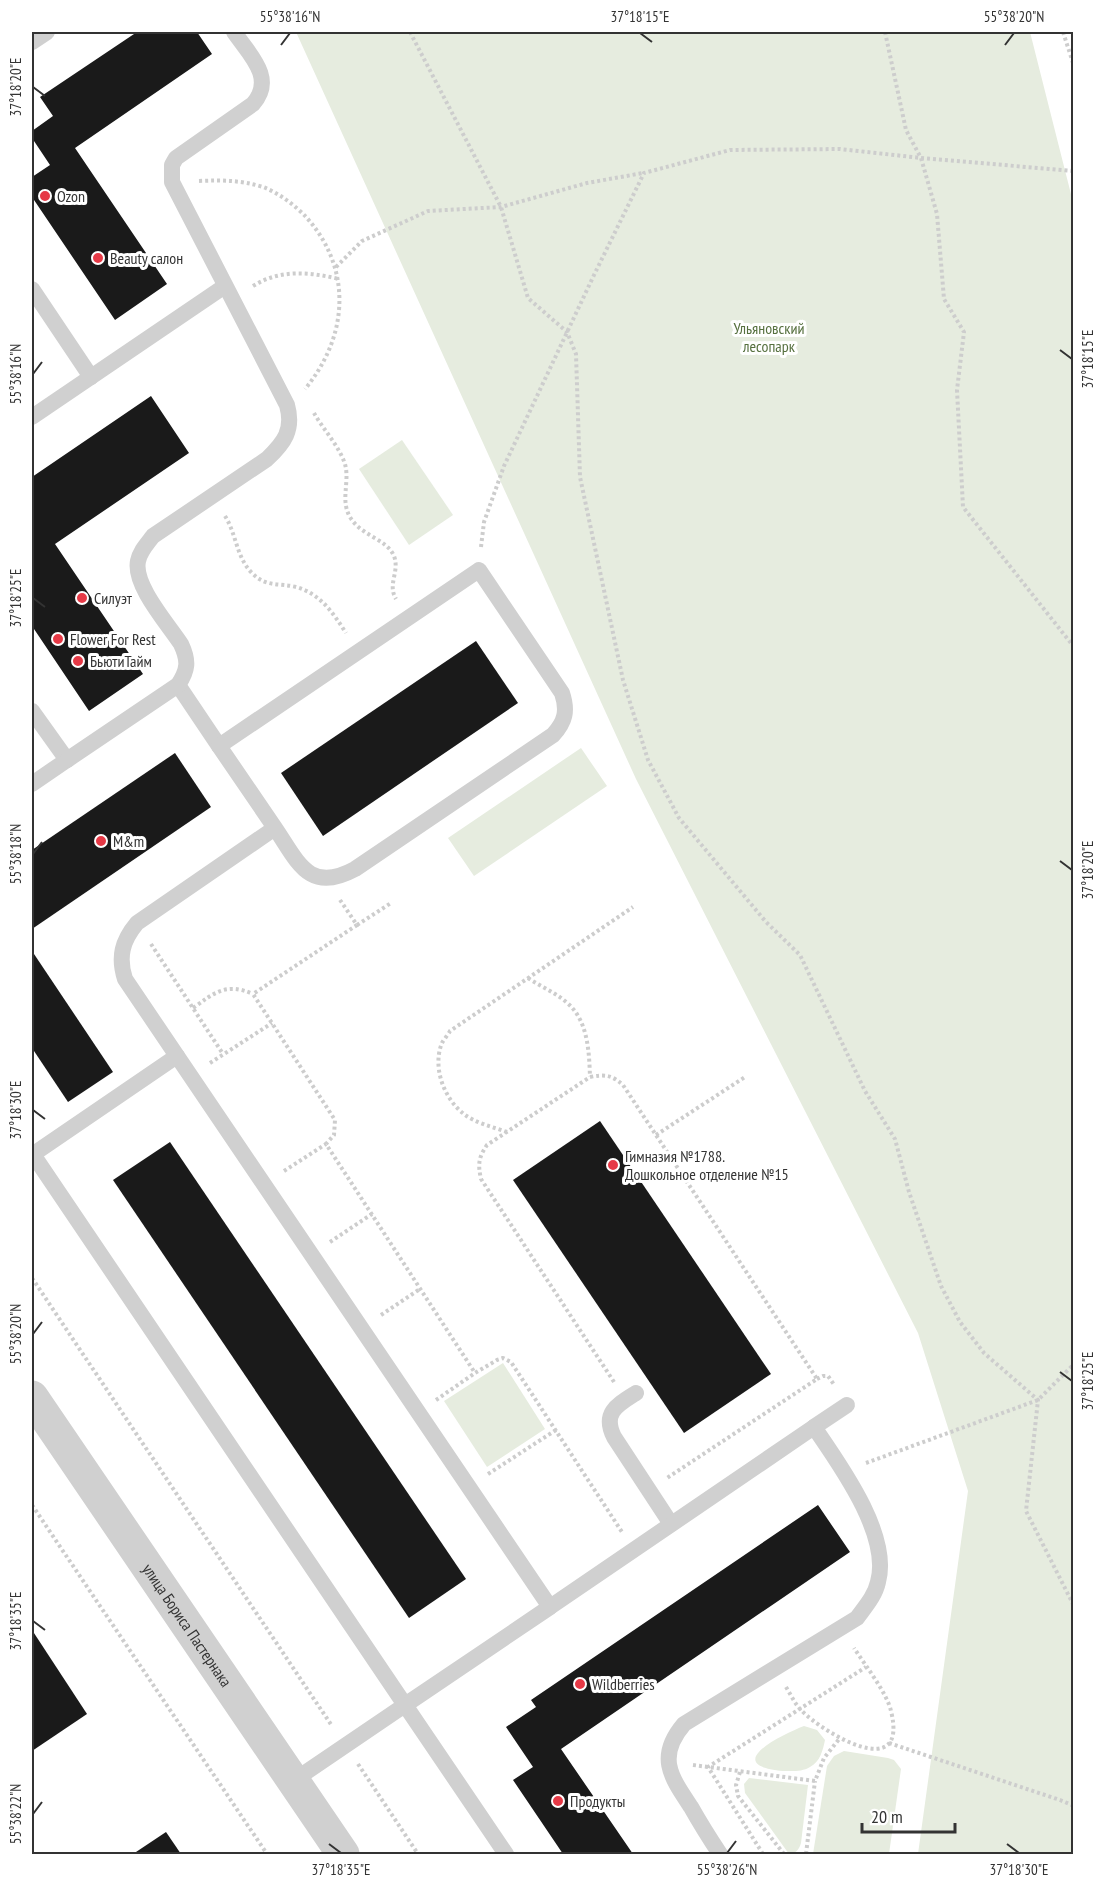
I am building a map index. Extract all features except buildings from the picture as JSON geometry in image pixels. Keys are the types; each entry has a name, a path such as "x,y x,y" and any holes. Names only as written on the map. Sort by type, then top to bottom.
{"street":[{"name":"улица Бориса Пастернака","path":"32,1397 343,1854"}],"lane":[{"path":"32,42 47,32"},
{"path":"32,784 177,685 185,674 186,655 142,587 138,575 138,561 144,547 153,536 267,459 281,446 287,435 290,421 287,405 172,183 171,172 176,158 253,104 263,88 261,71 234,32"},
{"path":"32,289 91,377"},
{"path":"32,417 91,377 229,293"},
{"path":"177,685 300,865 308,873 327,880 341,877 355,869 553,735 565,719 566,710 562,693 479,570 219,746"},
{"path":"32,711 67,760"},
{"path":"275,828 137,923 128,933 123,945 121,955 125,979 550,1607"},
{"path":"177,1056 32,1154 506,1854"},
{"path":"631,1396 611,1413 609,1427 671,1524"},
{"path":"293,1781 847,1405"},
{"path":"720,1854 672,1778 669,1762 674,1738 684,1724 856,1618 872,1597 878,1583 881,1564 874,1531 844,1471 814,1427"}],"path":[{"path":"410,32 501,207 528,298 567,332 576,354 580,477 623,680 648,760 679,818 766,921 800,955 865,1091 895,1139 909,1192 941,1286 960,1322 984,1353 1038,1400"},
{"path":"885,32 906,130 921,158 938,213 944,298 964,332 957,390 963,507 1074,647"},
{"path":"1063,32 1074,66"},
{"path":"336,267 363,240 428,211 501,207 587,183 644,173 730,150 840,149 1074,171"},
{"path":"479,570 484,522 504,466 644,173"},
{"path":"172,183 230,179 265,188 296,207 321,234 339,279 341,303 334,339 319,373 287,405"},
{"path":"229,293 269,278 289,274 307,273 339,279"},
{"path":"304,390 320,424 342,456 346,474 344,501 347,512 358,528 388,546 392,552 396,566 392,590 408,618"},
{"path":"212,497 232,530 242,562 254,575 270,585 294,587 317,597 332,613 358,651"},
{"path":"327,880 357,925"},
{"path":"253,994 391,903"},
{"path":"507,1132 464,1114 448,1097 440,1078 439,1059 442,1043 450,1031 633,907"},
{"path":"137,923 223,1054"},
{"path":"528,978 566,1002 578,1016 585,1032 591,1077"},
{"path":"193,1008 223,989 242,989 253,994 335,1120 334,1135 326,1144 264,1184"},
{"path":"191,1076 272,1023"},
{"path":"631,1396 481,1179 478,1166 480,1155 487,1145 591,1077 604,1074 623,1085 817,1379"},
{"path":"656,1135 745,1077"},
{"path":"326,1144 475,1374"},
{"path":"311,1254 372,1214"},
{"path":"32,1278 418,1854"},
{"path":"361,1328 420,1289"},
{"path":"418,1412 497,1360 507,1359 556,1430 633,1550"},
{"path":"844,1471 1038,1400 1074,1364"},
{"path":"649,1490 817,1379 828,1376 836,1387"},
{"path":"1038,1400 1026,1510 1074,1606"},
{"path":"469,1487 556,1430"},
{"path":"32,1505 267,1854"},
{"path":"774,1668 800,1709 822,1727 859,1746 885,1748 894,1730 887,1700 841,1627"},
{"path":"708,1767 866,1667"},
{"path":"806,1854 815,1781 824,1758 840,1738"},
{"path":"889,1743 1074,1806"},
{"path":"708,1767 815,1781"},
{"path":"708,1767 763,1854"},
{"path":"740,1772 737,1779 738,1796 784,1854"}],"green space":[{"name":"Ульяновский лесопарк","path":"296,32 1030,32 1074,206 1073,1854 918,1854 968,1491 918,1333 636,779"},
{"path":"402,440 453,515 409,545 359,469"},
{"path":"581,748 607,786 474,876 448,838"},
{"path":"503,1363 545,1429 487,1467 444,1401"},
{"path":"804,1726 817,1730 825,1740 820,1755 813,1765 807,1769 783,1771 765,1768 756,1763 756,1756 761,1750 782,1736"},
{"path":"844,1751 888,1758 894,1760 901,1769 889,1854 813,1854 827,1766 834,1756"},
{"path":"749,1778 808,1785 801,1843 795,1852 789,1854 745,1793 744,1784"}],"place":[{"name":"Ozon","path":"45,196"},
{"name":"Beauty салон","path":"98,258"},
{"name":"Силуэт","path":"82,598"},
{"name":"Flower For Rest","path":"58,639"},
{"name":"БьютиТайм","path":"78,661"},
{"name":"M&m","path":"101,841"},
{"name":"Гимназия №1788. Дошкольное отделение №15","path":"613,1165"},
{"name":"Wildberries","path":"580,1684"},
{"name":"Продукты","path":"558,1801"}]}
